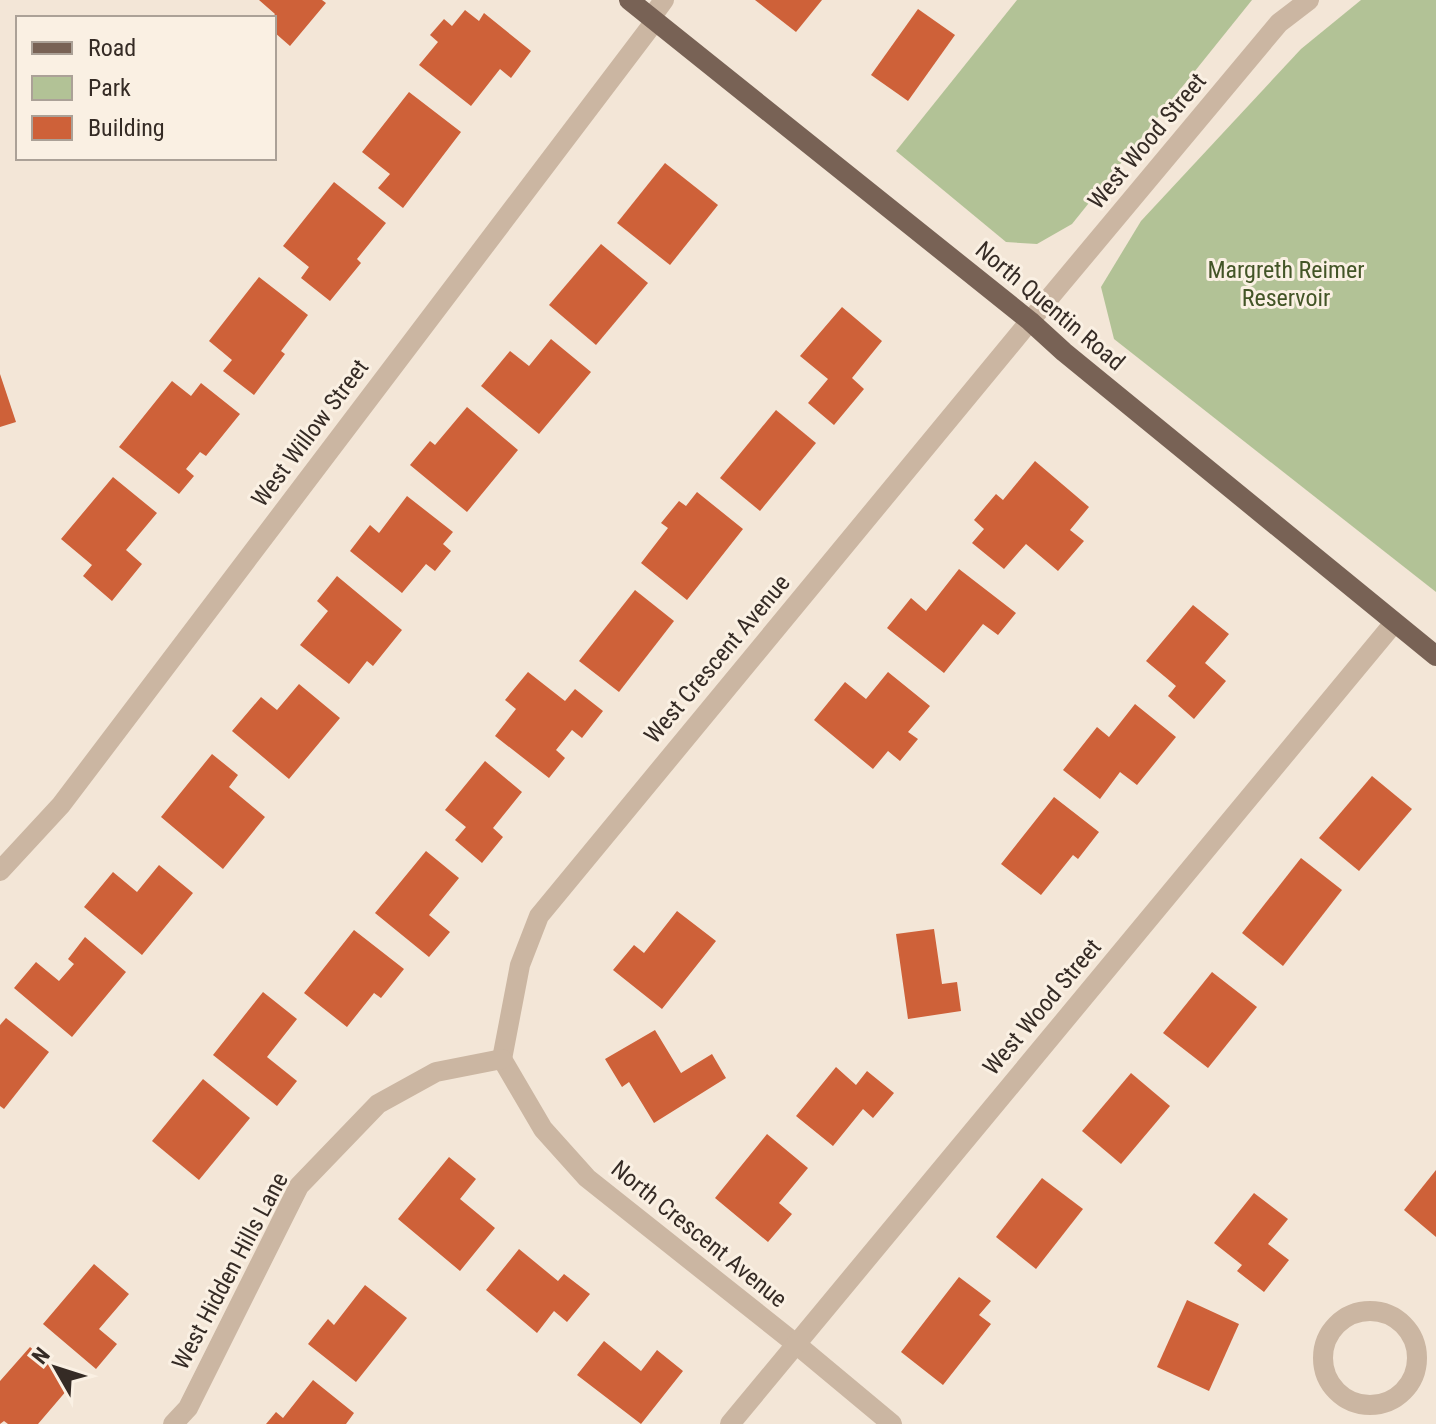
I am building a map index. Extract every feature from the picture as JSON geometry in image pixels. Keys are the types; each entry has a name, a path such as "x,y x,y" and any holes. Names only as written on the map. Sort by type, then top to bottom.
{"main road":[{"name":"North Quentin Road","path":"629,0 1030,321 1436,656"}],"street":[{"name":"West Willow Street","path":"0,871 61,805 653,19 664,0"},
{"name":"West Wood Street","path":"1030,321 1279,23 1309,0"},
{"name":"West Crescent Avenue","path":"502,1059 520,965 539,916 1030,321"},
{"name":"West Wood Street","path":"730,1424 1394,623"},
{"name":"North Crescent Avenue","path":"502,1059 543,1129 587,1178 892,1424"},
{"name":"West Hidden Hills Lane","path":"173,1424 188,1408 299,1186 378,1104 436,1072 502,1059"},
{"path":"1368,1310 1385,1312 1411,1332 1415,1359 1415,1374 1406,1390 1393,1400 1379,1404 1350,1400 1337,1390 1326,1374 1324,1363 1325,1346 1339,1323 1352,1314 1368,1310"},
{"path":"1415,1359 1436,1369"}],"green space":[{"path":"1017,0 1252,0 1072,224 1037,244 1006,242 896,151"},
{"name":"Margreth Reimer Reservoir","path":"1361,0 1436,0 1436,592 1114,339 1101,287 1141,221 1301,49"}],"building":[{"path":"259,0 322,0 326,3 290,46 276,34 275,14"},
{"path":"755,0 822,0 796,32"},
{"path":"918,9 955,35 908,101 871,75"},
{"path":"465,10 479,21 484,13 531,51 511,78 500,69 471,106 419,65 438,42 430,35 444,19 452,26"},
{"path":"409,92 461,132 403,208 378,188 390,174 362,152"},
{"path":"665,163 718,205 670,265 617,223"},
{"path":"334,182 386,223 357,259 361,263 330,301 301,278 309,267 283,246"},
{"path":"601,244 648,283 596,345 549,305"},
{"path":"259,277 308,315 281,351 285,354 254,395 223,371 232,360 209,341"},
{"path":"842,307 882,341 852,378 864,389 834,425 808,403 828,379 800,356"},
{"path":"551,339 591,372 539,434 481,386 510,351 529,366"},
{"path":"0,374 16,422 0,427"},
{"path":"172,381 191,396 201,383 240,414 206,456 200,452 186,469 194,476 179,494 119,447"},
{"path":"467,407 518,450 467,512 410,465 430,441 435,445"},
{"path":"776,410 816,443 760,511 720,478"},
{"path":"1035,461 1089,507 1070,530 1084,541 1058,571 1026,544 1004,569 972,543 984,529 974,520 996,494 1003,500"},
{"path":"113,477 157,513 126,550 142,564 112,601 83,576 92,565 61,539"},
{"path":"697,492 743,529 687,600 641,563 668,528 661,523 679,501 686,506"},
{"path":"407,496 453,532 443,544 451,551 435,571 426,564 402,593 350,551 370,525 379,533"},
{"path":"959,569 1016,613 998,635 983,624 944,673 887,628 911,598 926,611"},
{"path":"337,576 402,630 373,666 367,661 349,684 300,645 328,611 317,601"},
{"path":"635,590 674,621 619,692 579,661"},
{"path":"1193,605 1229,634 1205,663 1226,681 1194,719 1168,696 1176,686 1146,661"},
{"path":"528,672 565,701 575,689 603,711 582,738 572,730 556,750 565,758 549,778 495,736 516,709 505,700"},
{"path":"888,672 930,706 908,732 918,739 900,761 888,751 873,769 814,720 845,682 866,699"},
{"path":"299,684 340,718 289,779 232,731 261,697 277,710"},
{"path":"1135,704 1176,737 1137,785 1120,772 1100,799 1063,770 1097,727 1109,737"},
{"path":"212,754 238,775 229,787 265,817 223,869 161,817"},
{"path":"485,761 522,792 493,828 503,837 482,863 455,840 466,827 445,810"},
{"path":"1372,776 1412,809 1359,871 1319,838"},
{"path":"1054,797 1099,832 1078,859 1073,855 1041,895 1001,864"},
{"path":"426,851 459,878 429,915 450,932 429,957 375,913"},
{"path":"1301,858 1342,890 1283,966 1242,933"},
{"path":"159,865 193,893 142,955 84,907 113,872 137,892"},
{"path":"677,911 716,941 662,1009 613,970 634,945 644,953"},
{"path":"934,929 942,984 957,982 961,1011 908,1019 896,934"},
{"path":"354,930 404,969 381,998 374,993 347,1027 304,993"},
{"path":"85,937 126,972 72,1037 14,988 36,962 59,981 74,964 68,959"},
{"path":"1212,972 1257,1007 1208,1068 1163,1033"},
{"path":"263,992 297,1019 267,1057 297,1081 277,1106 213,1055"},
{"path":"6,1018 49,1052 4,1109 0,1106 0,1025"},
{"path":"655,1030 681,1073 712,1054 726,1078 654,1123 629,1082 622,1087 605,1059"},
{"path":"836,1067 856,1085 867,1071 894,1093 873,1118 863,1109 833,1146 796,1116"},
{"path":"1131,1073 1170,1106 1121,1164 1082,1131"},
{"path":"203,1079 250,1118 199,1180 152,1141"},
{"path":"767,1134 808,1168 779,1203 792,1214 768,1242 715,1198"},
{"path":"449,1157 476,1179 460,1199 495,1228 460,1271 398,1219"},
{"path":"1436,1170 1436,1237 1404,1210"},
{"path":"1042,1178 1083,1209 1036,1269 996,1237"},
{"path":"1254,1193 1288,1219 1268,1244 1289,1260 1264,1292 1237,1271 1242,1265 1214,1243"},
{"path":"519,1249 558,1281 564,1274 590,1294 567,1322 554,1311 537,1333 486,1290"},
{"path":"94,1264 129,1294 99,1329 117,1344 96,1369 43,1324"},
{"path":"959,1277 991,1301 979,1315 991,1324 943,1385 901,1352"},
{"path":"365,1285 407,1318 356,1382 308,1344 328,1319 334,1325"},
{"path":"1187,1300 1239,1324 1209,1391 1157,1367"},
{"path":"604,1341 641,1371 657,1350 683,1371 641,1424 577,1375"},
{"path":"30,1347 73,1383 38,1424 8,1424 4,1421 0,1424 0,1381"},
{"path":"313,1380 354,1413 346,1424 266,1424 276,1412 283,1418"}]}
